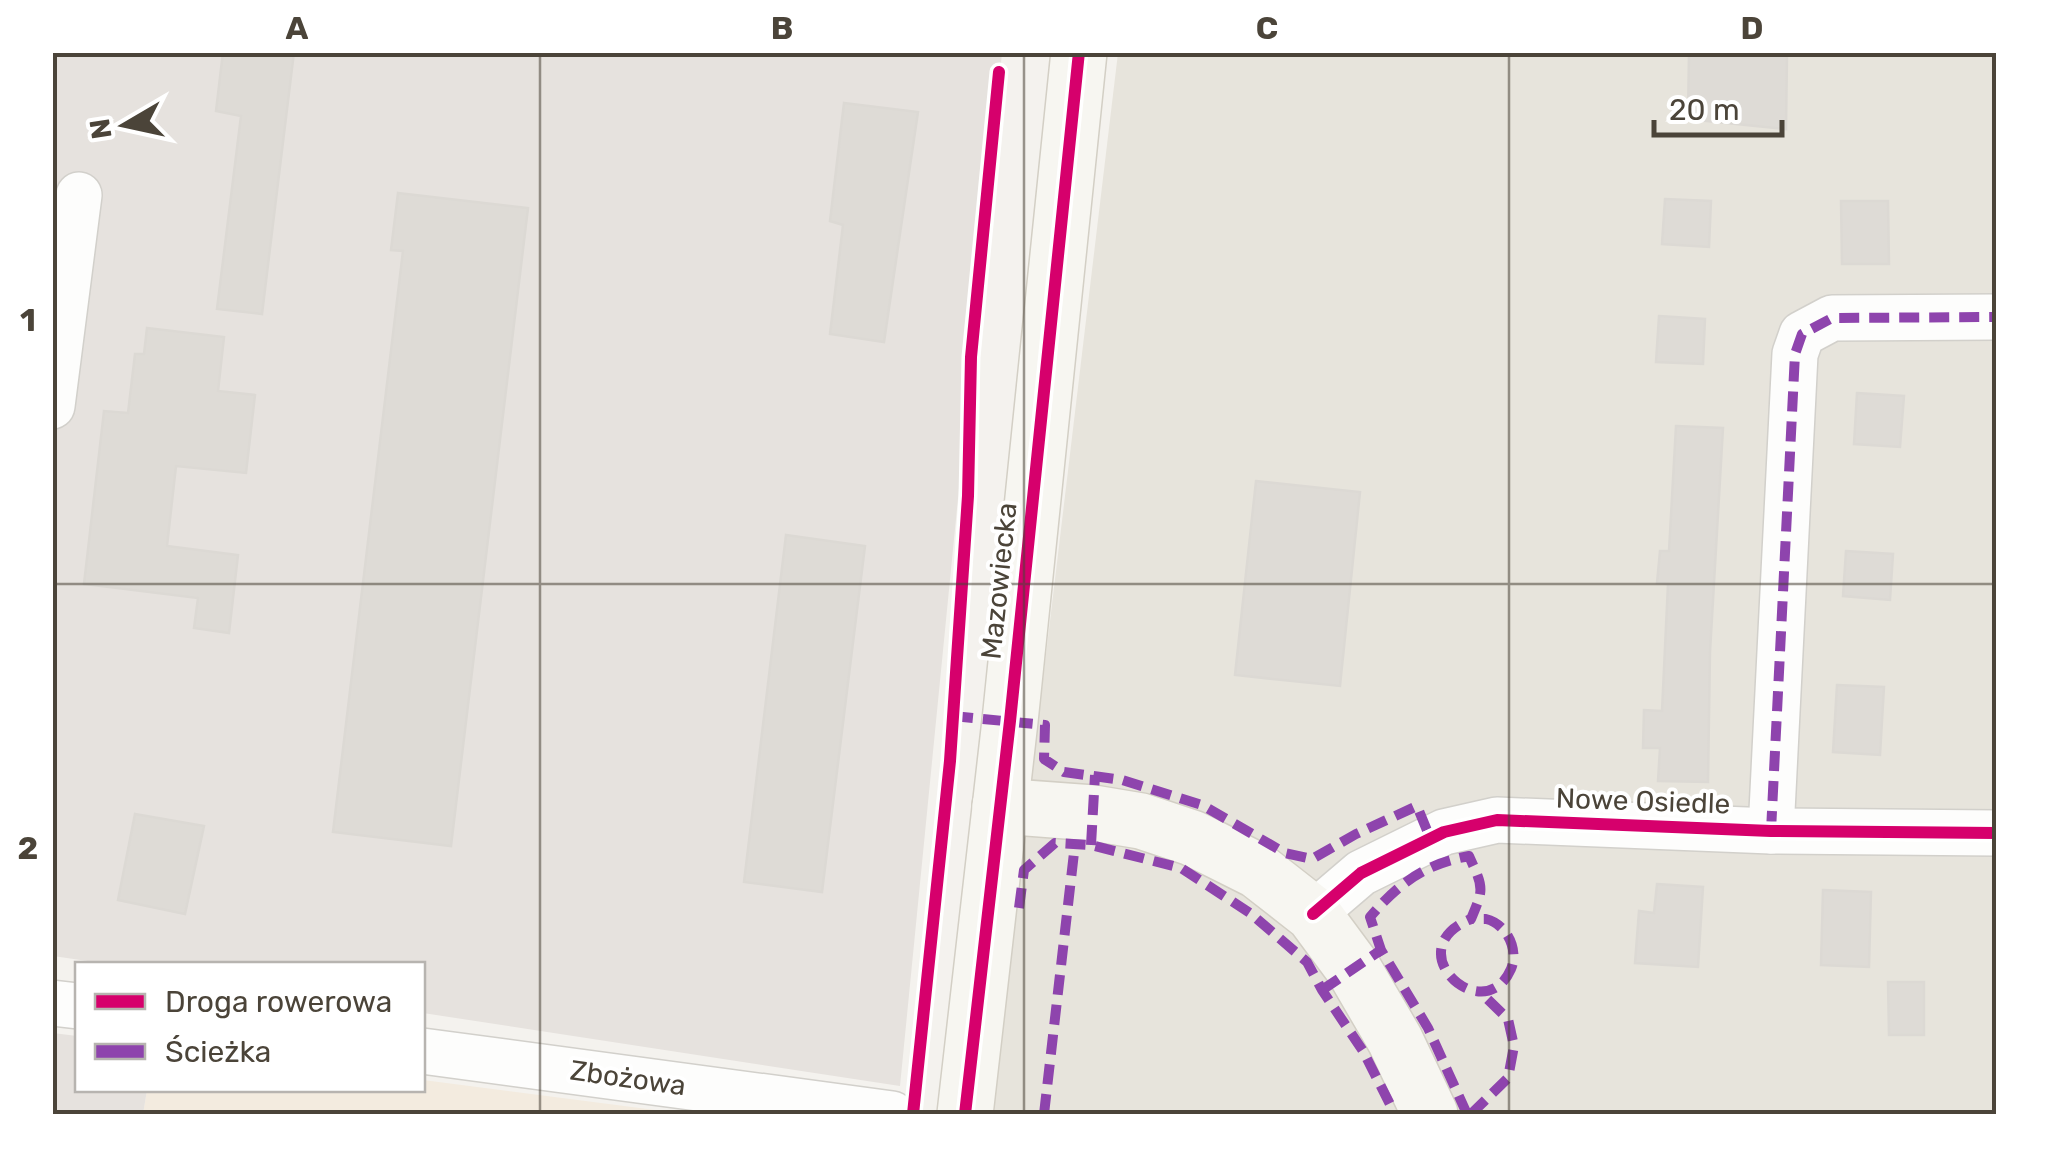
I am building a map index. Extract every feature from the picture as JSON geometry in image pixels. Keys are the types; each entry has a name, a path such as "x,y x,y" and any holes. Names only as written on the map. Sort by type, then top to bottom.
{"main road":[{"name":"Mazowiecka","path":"965,1114 1079,52"},
{"path":"1000,806 1141,821 1192,838 1258,871 1313,914 1353,968 1395,1040 1430,1114"}],"street":[{"path":"52,406 79,195"},
{"path":"1770,831 1795,354 1802,334 1832,318 1996,317"},
{"name":"Nowe Osiedle","path":"1313,914 1361,873 1444,832 1497,820 1770,831 1996,833"},
{"name":"Zbożowa","path":"425,1050 892,1114"}],"shaded area":[{"path":"52,53 1002,53 900,1086 425,1013 425,962 94,962 53,956"},
{"path":"1118,53 1996,53 1996,1114 991,1114"},
{"path":"53,1033 75,1036 75,1092 147,1092 143,1114 53,1114"},
{"path":"425,1080 686,1114 143,1114 147,1092 425,1092"}],"building":[{"path":"223,52 294,52 262,314 217,309 241,116 216,111"},
{"path":"1689,52 1787,55 1786,129 1688,119"},
{"path":"844,103 918,112 884,342 830,334 843,225 830,221"},
{"path":"398,193 528,208 451,846 333,832 403,251 391,250"},
{"path":"1665,199 1711,201 1709,247 1662,244"},
{"path":"1841,201 1888,201 1889,264 1842,264"},
{"path":"1659,316 1705,319 1703,364 1656,362"},
{"path":"147,328 224,337 218,391 255,395 246,473 176,466 167,546 238,555 229,633 194,628 198,598 84,584 104,411 128,413 135,354 144,354"},
{"path":"1857,393 1904,396 1900,447 1854,444"},
{"path":"1676,426 1723,428 1710,652 1708,782 1658,781 1660,748 1643,748 1644,710 1662,711 1668,584 1657,583 1660,551 1669,551"},
{"path":"1256,481 1360,492 1340,686 1235,675"},
{"path":"786,535 865,546 822,892 744,882"},
{"path":"1846,551 1893,554 1890,600 1843,596"},
{"path":"1837,685 1884,687 1880,755 1833,752"},
{"path":"135,814 204,826 185,914 118,900"},
{"path":"1657,884 1703,887 1698,967 1635,963 1639,911 1654,913"},
{"path":"1823,890 1871,892 1869,967 1821,965"},
{"path":"1888,982 1924,982 1924,1035 1889,1035"}],"marked path":[{"path":"1771,831 1795,354 1802,334 1832,318 1996,317"},
{"path":"953,716 1045,725 1044,759 1064,772 1122,780 1202,805 1285,853 1312,859 1417,806 1433,845"},
{"path":"1091,845 1095,775"},
{"path":"1019,908 1024,870 1055,843 1091,845 1181,868 1250,913 1307,962 1363,1051 1395,1114"},
{"path":"1044,1114 1075,844"},
{"path":"1467,1114 1428,1028 1381,950 1370,917 1414,877 1439,864 1469,856 1479,881 1479,900 1471,919 1450,932 1441,948 1443,964 1452,978 1466,988 1483,992 1498,986 1511,969 1512,946 1500,926 1486,919 1471,919"},
{"path":"1322,990 1381,950"},
{"path":"1471,1114 1508,1078 1514,1046 1508,1019 1479,991"}],"cycle path":[{"path":"965,1114 1079,52"},
{"path":"913,1114 950,761 968,496 971,357 999,72"},
{"path":"1313,914 1361,873 1444,832 1497,820 1771,831 1996,833"}]}
